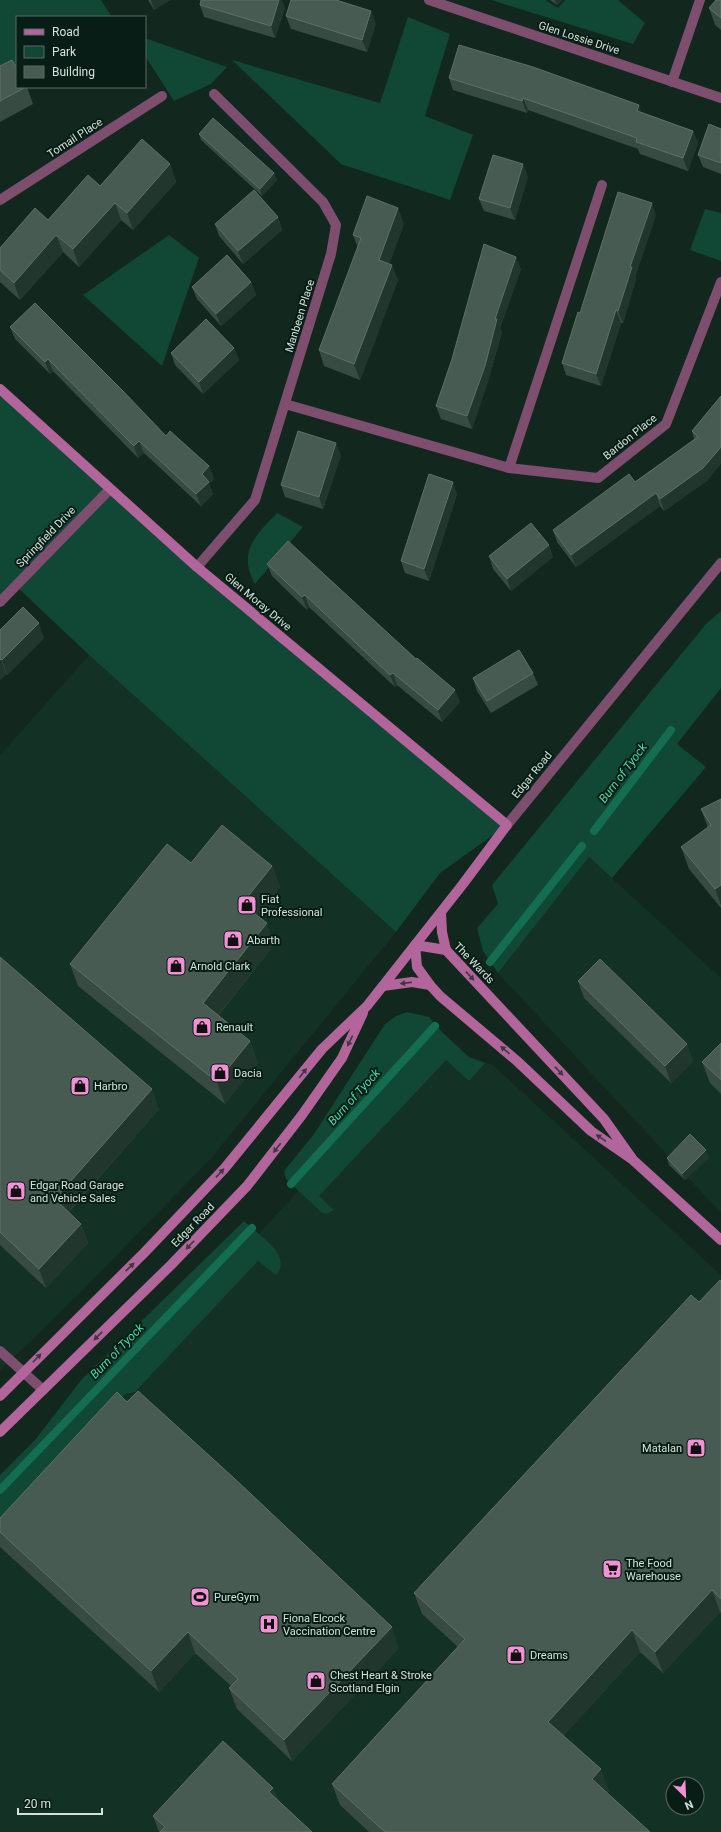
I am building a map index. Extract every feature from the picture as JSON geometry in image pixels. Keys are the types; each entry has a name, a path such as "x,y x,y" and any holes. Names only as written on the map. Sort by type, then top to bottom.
{"street":[{"name":"Glen Lossie Drive","path":"429,0 721,98"},
{"path":"672,82 700,0"},
{"name":"Manbeen Place","path":"197,567 255,500 331,254 336,225 323,202 214,94"},
{"name":"Tomail Place","path":"0,200 162,96"},
{"path":"509,468 602,184"},
{"name":"Bardon Place","path":"285,404 509,468 598,478 666,424 721,282"},
{"name":"Glen Moray Drive","path":"0,389 197,567 507,825"},
{"name":"Springfield Drive","path":"0,602 110,489"},
{"name":"Edgar Road","path":"0,1396 144,1253 224,1169 322,1049 367,1006 441,913 507,825 721,563"},
{"path":"441,913 442,932 446,950"},
{"name":"The Wards","path":"633,1160 604,1119 446,950 415,944 417,967 430,985 517,1061 591,1131 633,1160 721,1240"},
{"path":"382,986 412,982 430,985"},
{"name":"Edgar Road","path":"0,1432 171,1265 247,1186 302,1115 342,1058 367,1006"},
{"path":"0,1350 43,1390"}],"shaded area":[{"path":"89,655 396,932 213,1156 82,1291 0,1371 0,755"},
{"path":"589,857 721,978 721,1213 498,973"},
{"path":"443,1033 469,1057 493,1065 721,1275 721,1832 0,1832 0,1511 111,1395"}],"green space":[{"path":"0,0 101,0 111,16 16,16 16,76 0,84"},
{"path":"491,0 545,0 558,8 565,0 618,0 645,23 633,44"},
{"path":"408,17 450,34 425,116 473,135 450,200 341,164 232,60 380,103"},
{"path":"146,38 227,67 211,84 174,101 146,58"},
{"path":"705,209 721,213 721,261 690,250"},
{"path":"169,235 199,258 162,366 83,295"},
{"path":"0,389 110,489 507,825 440,873 396,932 89,655 16,586 0,602"},
{"path":"277,513 303,527 255,584 250,573 248,562 251,545 262,529"},
{"path":"721,611 721,688 677,744 706,767 612,878 589,857 498,973 483,951 477,928 498,904 492,885 706,624"},
{"path":"407,1012 429,1017 443,1033 469,1057 485,1063 469,1081 446,1060 319,1196 334,1210 326,1214 321,1212 286,1179 284,1171 314,1134 385,1024 396,1016"},
{"path":"244,1221 272,1245 277,1253 280,1260 280,1267 276,1275 258,1261 135,1392 125,1394 107,1412 106,1433 0,1547 0,1475 35,1440 82,1379"}],"building":[{"path":"201,0 279,0 271,26 200,5"},
{"path":"291,0 336,0 371,11 362,40 286,16"},
{"path":"716,0 721,0 721,18 709,8"},
{"path":"459,45 533,67 639,105 637,111 693,131 683,158 636,142 637,138 523,98 522,101 449,78"},
{"path":"12,60 16,66 16,88 24,88 0,101 0,66"},
{"path":"213,118 274,173 260,189 199,134"},
{"path":"709,124 721,129 721,163 698,155"},
{"path":"142,139 170,164 127,213 115,203 73,249 56,235 14,283 0,270 0,248 35,208 48,220 88,175 100,186"},
{"path":"493,155 523,164 510,208 479,199"},
{"path":"254,190 278,217 238,251 215,224"},
{"path":"618,192 652,203 630,267 632,267 618,311 616,310 596,374 562,363 578,312 580,313"},
{"path":"367,196 398,208 379,260 392,265 354,364 319,350 361,238 353,235"},
{"path":"484,244 516,257 495,319 497,319 485,366 467,416 436,406 452,359"},
{"path":"227,255 251,282 216,314 192,287"},
{"path":"35,303 166,436 170,431 209,466 202,474 209,482 196,494 139,441 134,446 48,359 45,362 10,327"},
{"path":"206,319 234,348 199,382 171,353"},
{"path":"721,396 721,447 703,468 660,499 656,493 571,555 553,530 629,474 635,482 698,437 692,431"},
{"path":"298,431 336,443 319,497 281,485"},
{"path":"429,474 453,482 424,569 401,561"},
{"path":"531,523 549,545 507,579 489,556"},
{"path":"288,541 416,659 417,658 455,690 438,710 393,673 390,675 305,595 302,597 267,564"},
{"path":"23,607 39,623 2,660 0,660 0,630"},
{"path":"519,650 533,673 487,701 473,678"},
{"path":"721,799 721,885 715,889 681,847 711,825 701,809"},
{"name":"Arnold Clark","path":"222,825 272,866 242,904 267,923 203,1003 250,1041 217,1082 70,964 167,844 191,863"},
{"path":"0,957 152,1089 55,1199 81,1224 39,1269 0,1232"},
{"path":"600,959 687,1044 665,1066 578,981"},
{"path":"721,1043 721,1080 702,1062"},
{"path":"690,1134 706,1150 682,1174 667,1158"},
{"path":"720,1280 721,1599 712,1590 655,1652 632,1630 548,1722 601,1769 592,1779 650,1832 385,1832 332,1784 465,1639 414,1593 691,1295 699,1302"},
{"path":"138,1391 234,1478 392,1627 284,1740 229,1688 238,1679 188,1632 151,1671 0,1532 0,1518 117,1392 127,1402"},
{"path":"223,1741 273,1788 269,1792 312,1832 160,1832 165,1827 153,1816"}],"waterway":[{"name":"Burn of Tyock","path":"594,831 671,730"},
{"name":"Burn of Tyock","path":"490,962 582,846"},
{"name":"Burn of Tyock","path":"291,1184 435,1026"},
{"name":"Burn of Tyock","path":"0,1490 252,1228"}],"place":[{"name":"Fiat Professional","path":"247,905"},
{"name":"Abarth","path":"233,940"},
{"name":"Arnold Clark","path":"176,966"},
{"name":"Renault","path":"202,1027"},
{"name":"Dacia","path":"220,1073"},
{"name":"Harbro","path":"80,1086"},
{"name":"Edgar Road Garage and Vehicle Sales","path":"16,1191"},
{"name":"Matalan","path":"696,1448"},
{"name":"The Food Warehouse","path":"612,1569"},
{"name":"PureGym","path":"200,1597"},
{"name":"Fiona Elcock Vaccination Centre","path":"269,1624"},
{"name":"Dreams","path":"516,1655"},
{"name":"Chest Heart & Stroke Scotland Elgin","path":"316,1681"}]}
